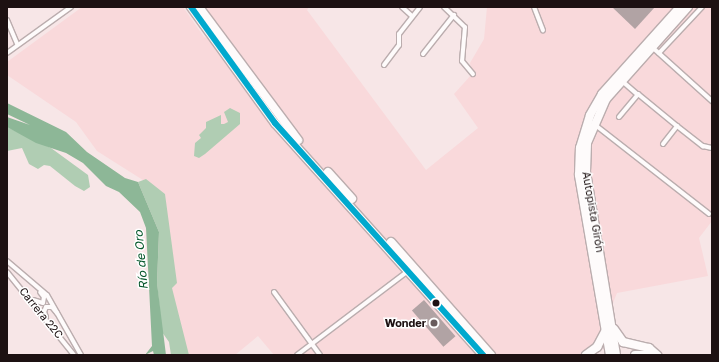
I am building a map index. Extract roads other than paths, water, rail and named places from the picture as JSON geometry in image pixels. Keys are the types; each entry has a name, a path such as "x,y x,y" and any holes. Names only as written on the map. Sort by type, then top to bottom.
{"highway":[{"path":"190,7 275,123 409,271 480,354"},
{"path":"199,7 280,119 491,355"},
{"name":"Autopista Girón","path":"616,355 608,326 579,175 580,148 590,115 602,94 680,7"},
{"name":"Autopista Girón","path":"610,355 608,326 585,164 593,124 606,99 688,7"},
{"path":"586,355 601,342 608,326 623,342 649,348 657,355"},
{"path":"635,355 647,355"}],"street":[{"path":"7,53 17,44 71,7"},
{"path":"402,7 412,16"},
{"path":"384,65 399,45 399,34 420,7"},
{"path":"444,7 465,27 462,61 473,74"},
{"path":"534,7 543,30"},
{"path":"659,53 702,7"},
{"path":"423,54 454,15"},
{"path":"7,20 17,44"},
{"path":"652,47 712,101"},
{"path":"622,81 703,146 712,148"},
{"path":"619,116 637,94"},
{"path":"593,124 709,214"},
{"path":"663,144 677,126"},
{"name":"Carrera 22C","path":"7,261 47,295 81,355"},
{"path":"297,355 409,271"},
{"name":"Carrera 22C","path":"7,272 74,355"},
{"path":"26,295 37,303 43,303 44,297 34,285"},
{"path":"274,292 320,355"},
{"path":"49,324 44,312 46,306 52,307 60,318"}],"place":[{"name":"Wonder","path":"434,323"}],"water label":[{"name":"Río de Oro","path":"141,260"}]}
